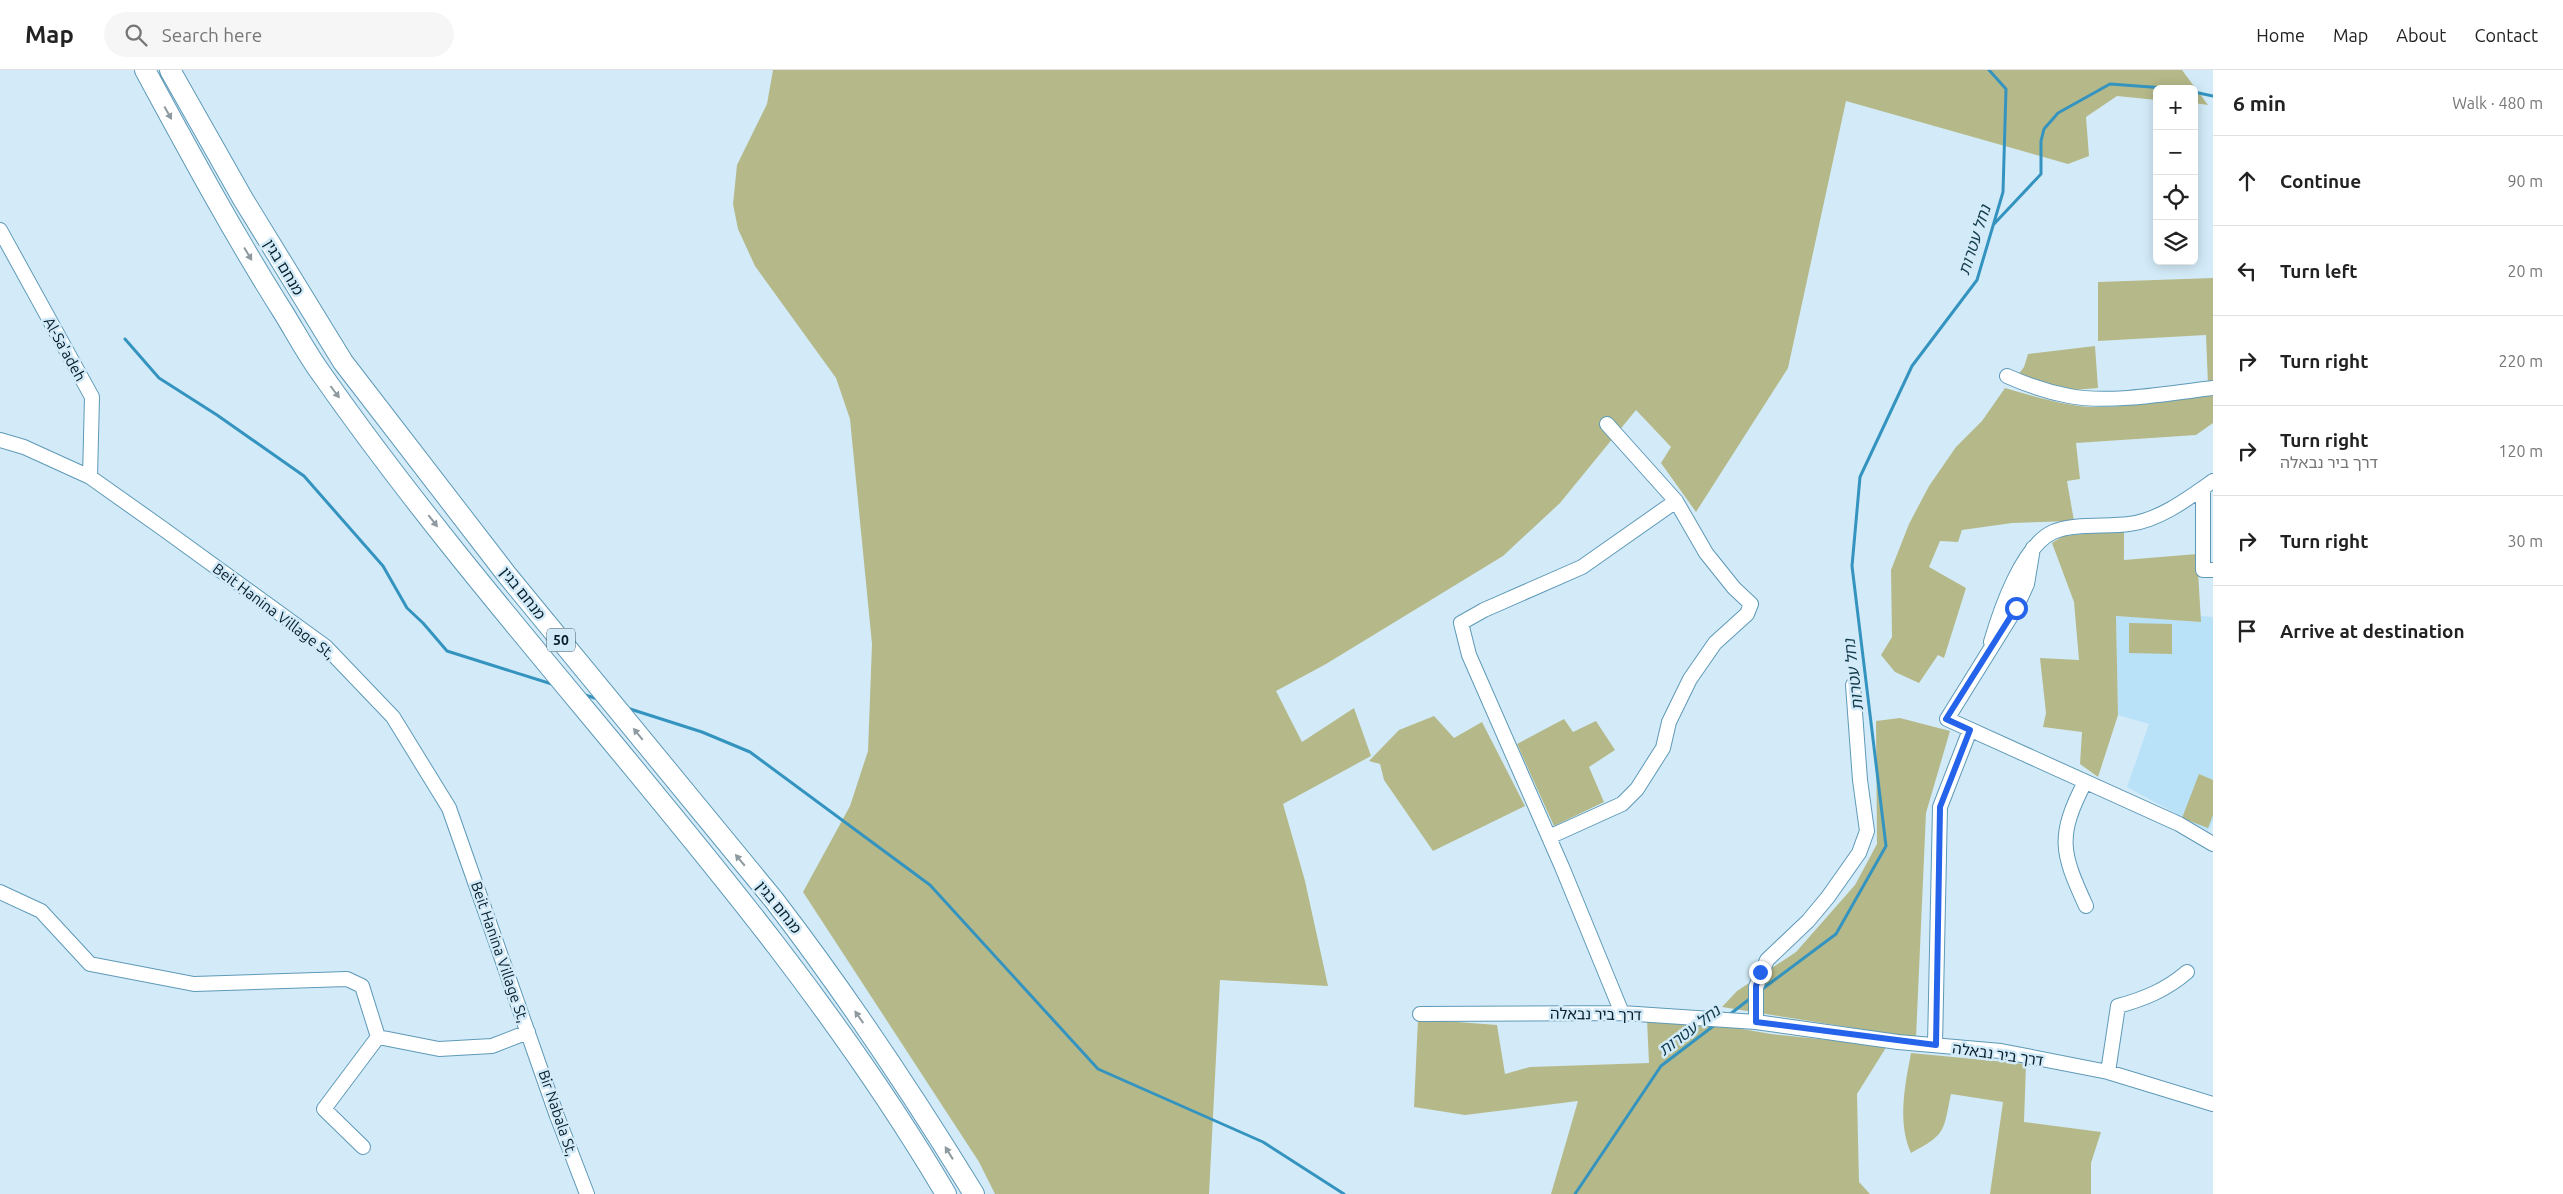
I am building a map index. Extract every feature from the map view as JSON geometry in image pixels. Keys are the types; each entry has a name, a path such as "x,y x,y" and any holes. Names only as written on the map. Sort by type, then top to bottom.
{"highway":[{"name":"מנחם בגין","path":"145,70 222,211 322,375 481,582 694,839 796,968 891,1108 946,1194"},
{"name":"מנחם בגין","path":"170,70 243,199 342,362 508,575 816,955 905,1082 974,1194"}],"street":[{"name":"Al-Sa'adeh","path":"0,230 92,397 90,477"},
{"path":"2006,376 2026,384 2071,396 2138,396 2212,388"},
{"path":"1549,837 1622,804 1637,789 1663,748 1669,722 1690,679 1715,643 1747,614 1751,604 1734,588 1706,552 1676,501 1608,424"},
{"name":"Beit Hanina Village St,","path":"0,440 24,447 90,477 326,647 393,716 449,808 528,1032"},
{"path":"2208,484 2184,501 2149,519 2131,524 2053,532 2033,548 2027,584 2009,621 1986,660 1946,719 2179,824 2213,844"},
{"path":"2208,484 2203,570 2213,570"},
{"path":"1622,1013 1549,837 1469,655 1461,623 1484,610 1582,567 1676,501"},
{"path":"2184,501 2208,502"},
{"path":"1756,1022 1756,986 1767,960 1808,921 1828,897 1859,853 1867,831 1860,780 1853,685"},
{"path":"1936,1045 1940,807 1970,730"},
{"path":"2085,782 2072,809 2065,832 2065,854 2072,876 2086,906"},
{"path":"0,892 41,911 90,964 194,984 347,978 362,986 378,1037"},
{"path":"2108,1072 2118,1006 2145,999 2172,985 2187,972"},
{"name":"דרך ביר נבאלה","path":"1420,1014 1622,1013 1756,1022 1936,1045 2001,1051 2108,1072 2213,1104"},
{"path":"378,1037 438,1049 492,1046 528,1032"},
{"name":"Bir Nabala St,","path":"528,1032 587,1194"},
{"path":"362,1147 324,1109 378,1037"}],"shaded area":[{"path":"2116,616 2200,622 2200,616 2213,617 2213,821 2208,831 2127,787 2149,724 2118,715"}],"green space":[{"path":"773,70 2182,70 2193,85 2153,85 2153,100 2117,96 2086,117 2089,156 2068,164 1846,101 1788,368 1696,512 1661,463 1671,447 1636,410 1560,503 1503,556 1326,664 1276,691 1302,742 1354,708 1371,756 1283,804 1305,881 1328,986 1220,980 1209,1194 995,1194 979,1162 803,892 850,806 868,751 872,644 850,419 836,378 755,266 738,229 733,204 737,165 767,104"},
{"path":"2198,92 2208,105 2198,104"},
{"path":"2213,278 2213,384 2208,385 2206,335 2098,341 2098,282"},
{"path":"2095,346 2098,388 2073,390 2017,376 2024,367 2028,354"},
{"path":"2005,388 2058,402 2091,407 2137,404 2213,392 2213,423 2196,435 2076,443 2080,479 2067,481 2074,521 2012,523 1962,530 1958,542 1940,541 1929,567 1966,588 1944,658 1938,655 1919,683 1895,672 1881,655 1892,637 1891,570 1909,524 1929,486 1956,447 1982,421"},
{"path":"2124,530 2124,560 2197,554 2201,622 2116,616 2118,715 2098,777 2080,764 2082,732 2043,727 2046,713 2040,658 2079,660 2074,602 2052,543 2063,536"},
{"path":"2129,623 2172,624 2172,654 2129,653"},
{"path":"1434,716 1454,738 1482,722 1525,806 1433,851 1384,780 1380,764 1369,761 1399,730"},
{"path":"1900,718 1950,731 1926,813 1916,1038 1722,1007 1737,991 1796,952 1855,885 1877,844 1876,721"},
{"path":"1564,719 1573,732 1596,721 1615,750 1589,767 1604,802 1554,826 1517,744"},
{"path":"2199,774 2213,780 2213,815 2208,828 2182,818"},
{"path":"1418,1019 1497,1025 1505,1074 1530,1067 1649,1063 1647,1020 1702,1022 1771,1034 1887,1046 1857,1094 1859,1182 1870,1194 1551,1194 1578,1101 1465,1115 1414,1107"},
{"path":"1911,1053 2026,1064 2024,1122 2101,1132 2091,1163 2091,1194 1990,1194 2003,1102 1951,1094 1944,1124 1937,1136 1923,1147 1911,1153 1904,1129 1903,1103"}],"waterway":[{"name":"נחל עטרות","path":"1761,990 1836,934 1886,846 1852,566 1860,477 1912,366 1977,280 2003,192 2006,89 1989,70"},
{"path":"1994,224 2041,174 2041,141 2044,129 2058,113 2110,84 2153,87"},
{"path":"2198,93 2213,96"},
{"path":"125,339 159,378 217,415 304,476 383,566 407,608 447,651 555,685"},
{"path":"585,695 598,699"},
{"path":"627,708 702,732 750,752 930,885 1098,1069 1263,1142 1344,1194"},
{"name":"נחל עטרות","path":"1729,1015 1752,997"},
{"name":"נחל עטרות","path":"1575,1194 1661,1066 1716,1024"}],"route":[{"path":"1760,972 1756,986 1756,1022 1898,1042 1936,1045 1940,807 1970,730 1946,719 1986,660 2016,608"}]}
